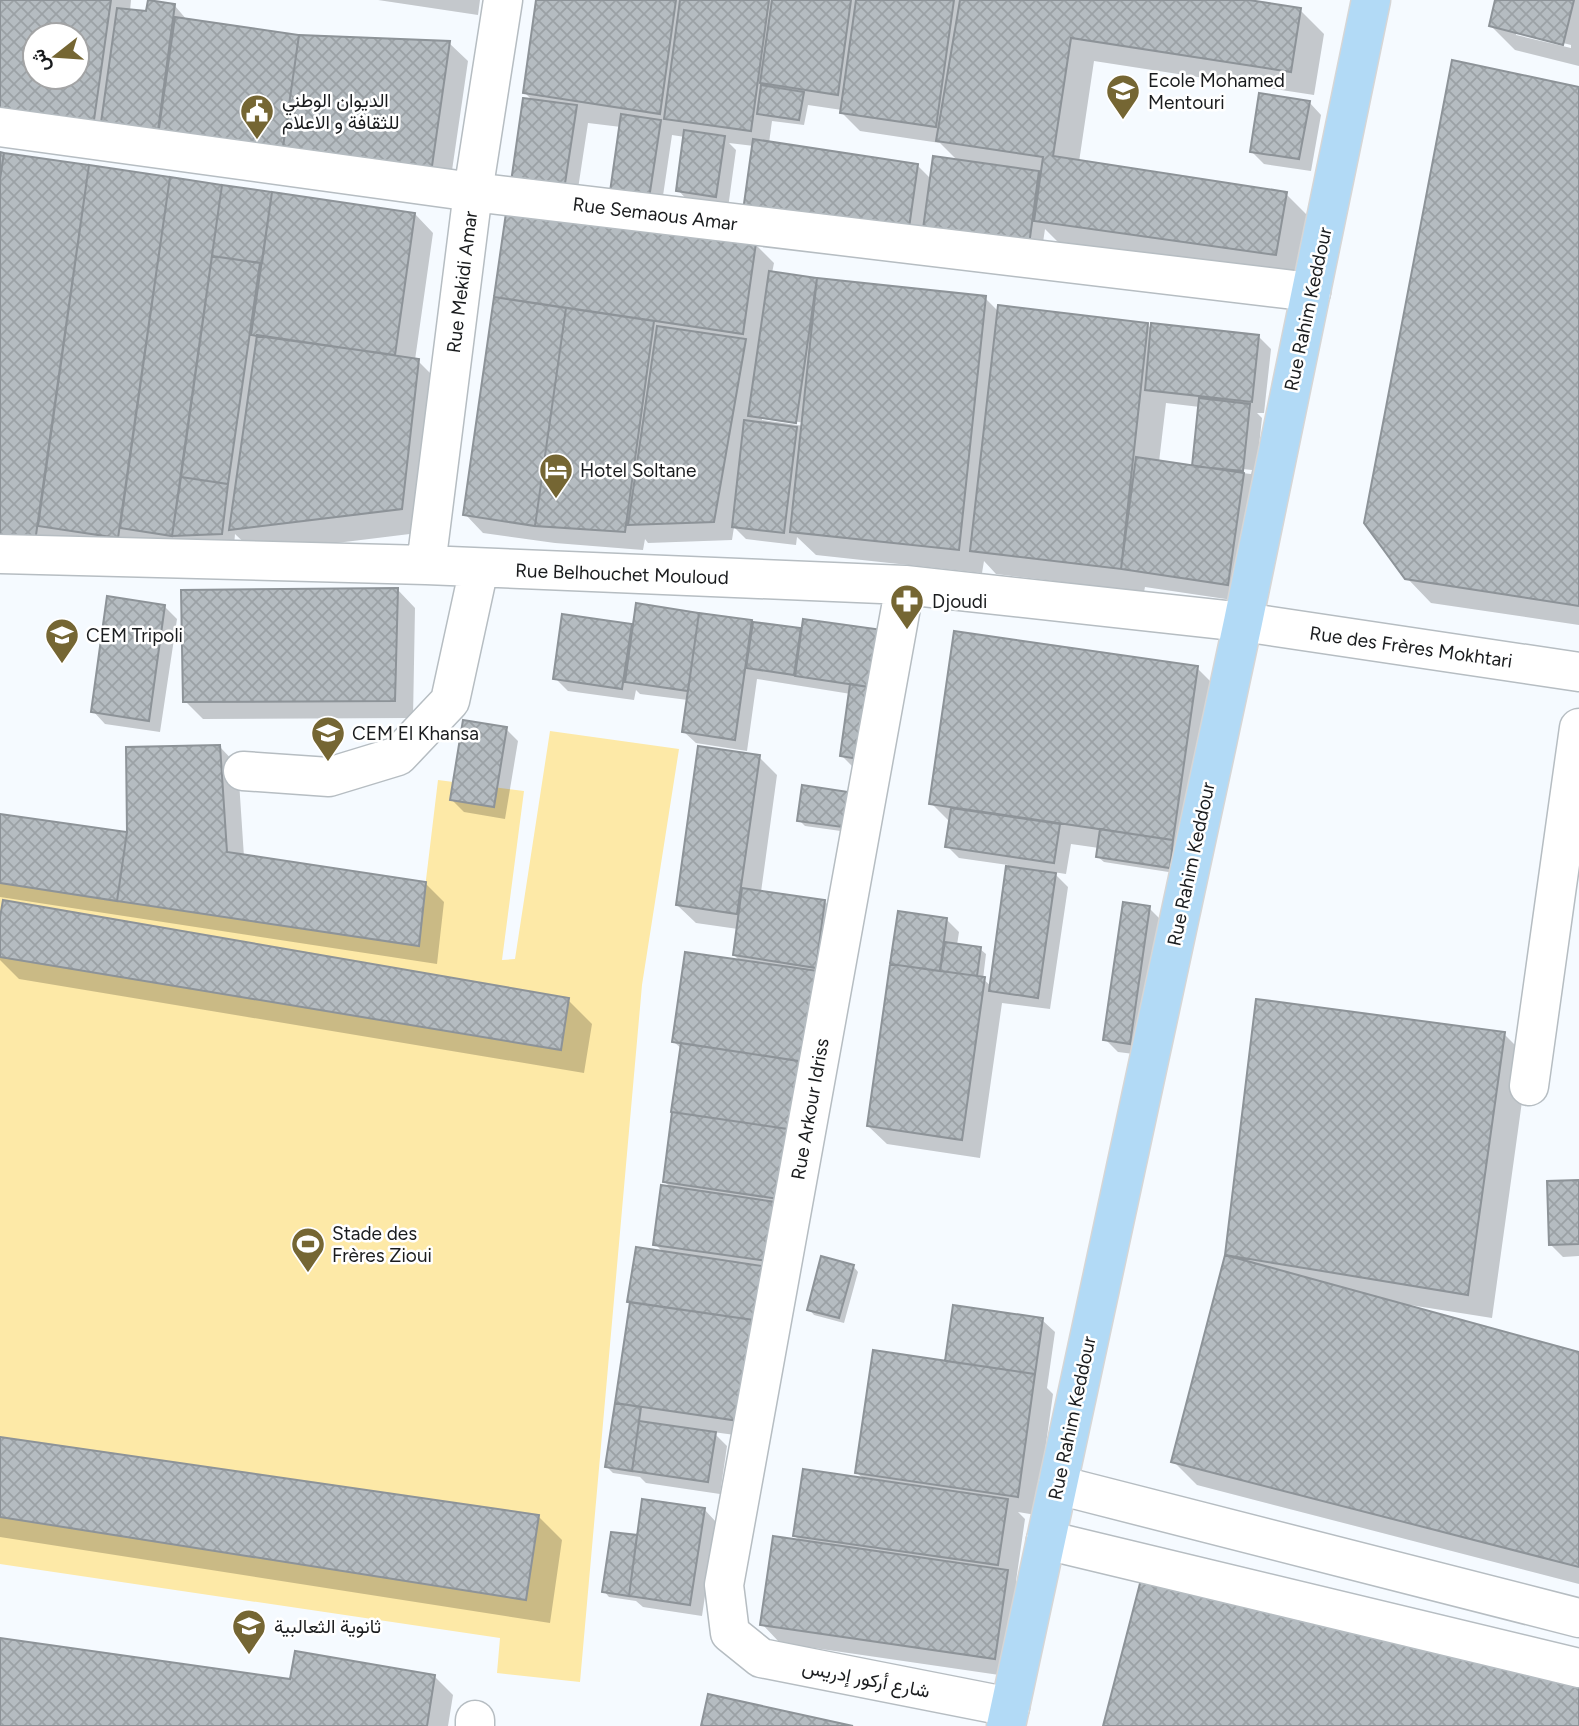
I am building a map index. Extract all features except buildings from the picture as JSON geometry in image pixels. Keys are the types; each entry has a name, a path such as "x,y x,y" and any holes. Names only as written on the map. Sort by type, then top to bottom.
{"main road":[{"name":"Rue Rahim Keddour","path":"1008,1717 1243,622 1371,0"}],"street":[{"name":"Rue Mekidi Amar","path":"426,565 473,192 503,0"},
{"name":"Rue Semaous Amar","path":"0,127 473,192 1311,292"},
{"name":"Rue Belhouchet Mouloud","path":"0,554 426,565 905,585 1243,622"},
{"path":"243,772 329,777 398,756 450,701 480,568"},
{"name":"Rue Arkour Idriss","path":"730,1633 724,1584 905,585"},
{"name":"Rue des Frères Mokhtari","path":"1243,622 1579,672"},
{"path":"1529,1086 1579,728"},
{"path":"1058,1485 1579,1618"},
{"path":"1253,1590 1265,1538"},
{"path":"1046,1540 1579,1668"},
{"name":"شارع أركور إدريس","path":"730,1633 761,1658 1008,1717"}],"shaded area":[{"name":"Stade des Frères Zioui","path":"550,731 679,749 642,985 580,1682 497,1673 500,1638 0,1564 0,883 418,946 438,780 524,791 502,960 515,959"}],"place":[{"name":"Ecole Mohamed Mentouri","path":"1123,121"},
{"name":"الديوان الوطني للثقافة و الاعلام","path":"257,141"},
{"name":"Hotel Soltane","path":"556,500"},
{"name":"Djoudi","path":"907,631"},
{"name":"CEM Tripoli","path":"62,665"},
{"name":"CEM El Khansa","path":"328,763"},
{"name":"Stade des Frères Zioui","path":"308,1274"},
{"name":"ثانوية الثعالبية","path":"249,1656"}]}
